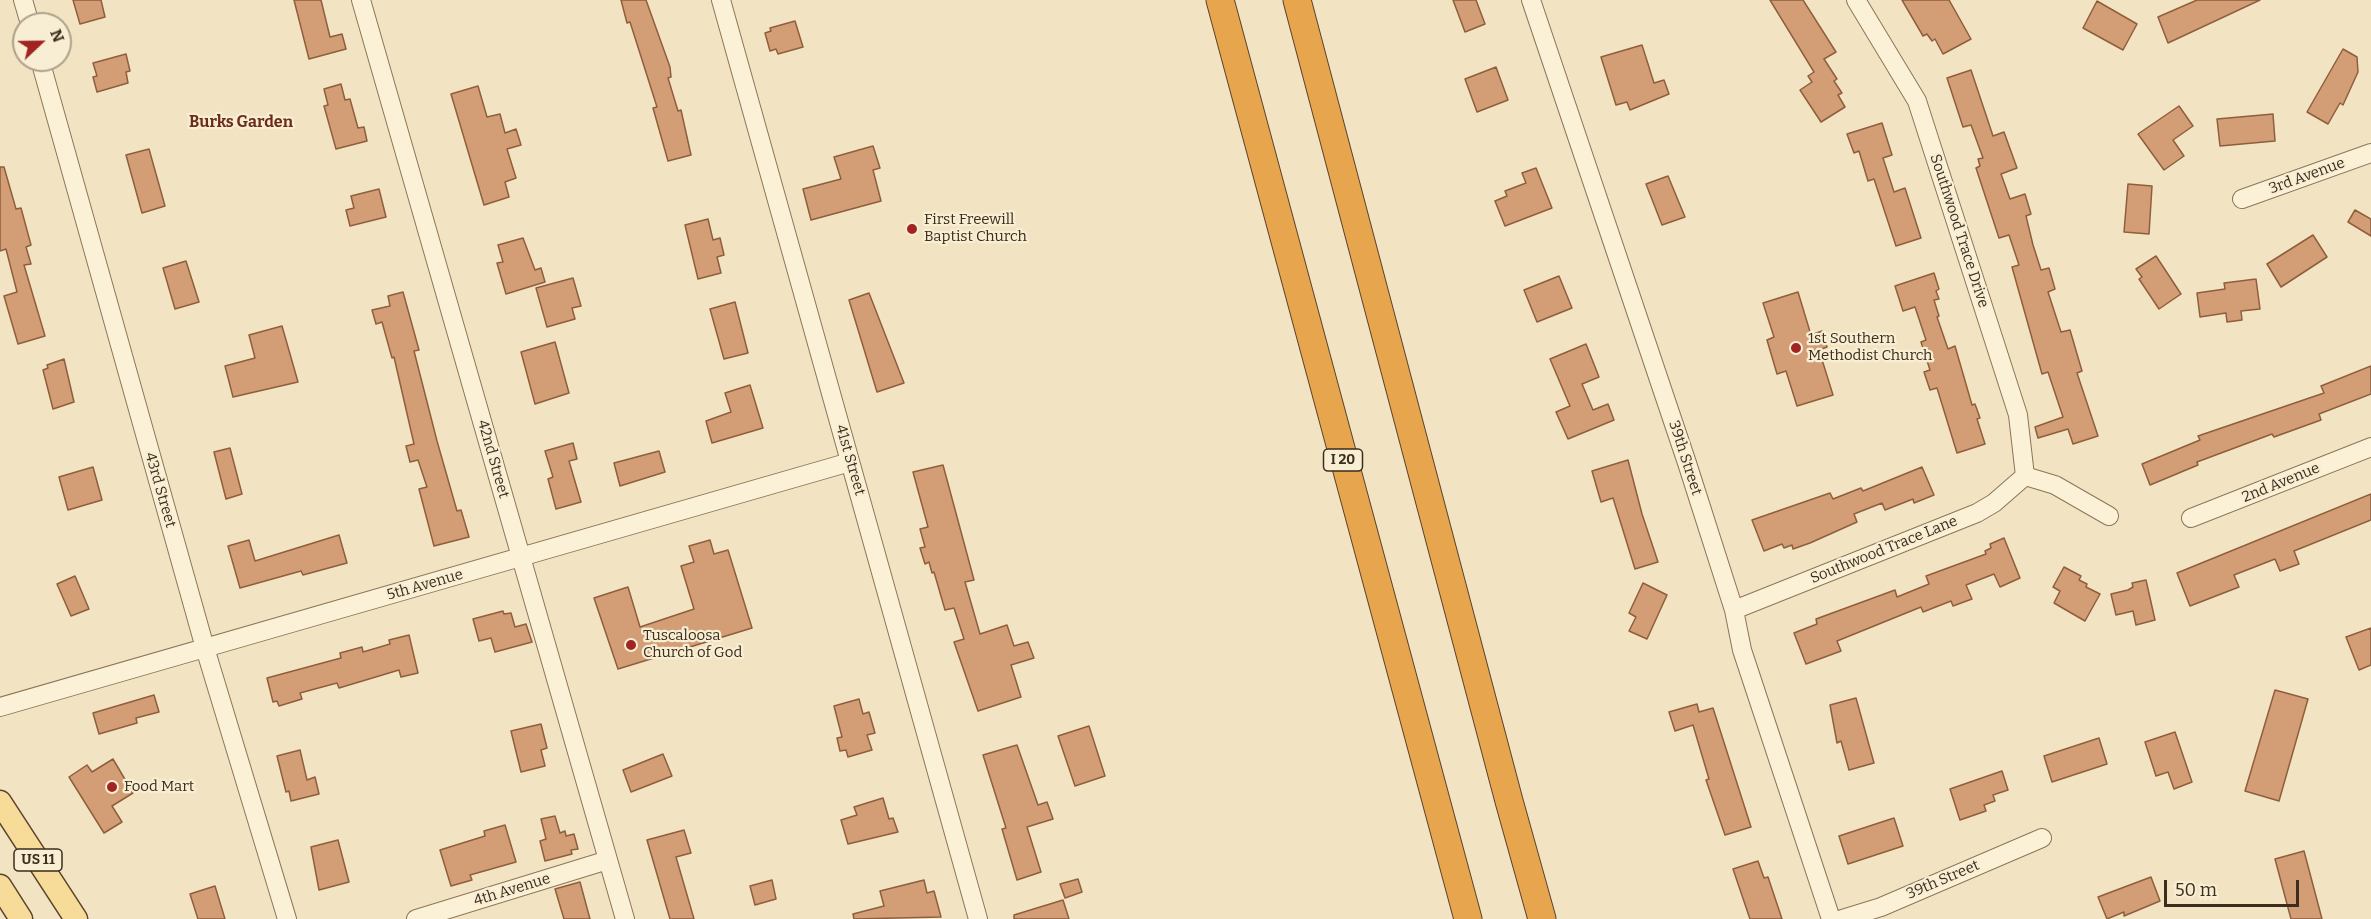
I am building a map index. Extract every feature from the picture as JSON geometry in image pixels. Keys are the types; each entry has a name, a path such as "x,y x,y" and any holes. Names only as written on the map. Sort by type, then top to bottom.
{"highway":[{"name":"I 20","path":"1220,0 1468,919"},
{"path":"1297,0 1542,919"}],"main road":[{"name":"US 11","path":"0,801 76,919"},
{"name":"US 11","path":"0,886 21,919"}],"street":[{"name":"42nd Street","path":"361,0 625,919"},
{"name":"41st Street","path":"721,0 978,919"},
{"name":"39th Street","path":"1531,0 1647,342 1734,610 1742,650 1831,919"},
{"name":"Southwood Trace Drive","path":"1856,0 1917,100 2018,415 2025,476"},
{"name":"43rd Street","path":"43,72 205,648 287,919"},
{"name":"3rd Avenue","path":"2242,199 2371,153"},
{"name":"2nd Avenue","path":"2191,518 2371,447"},
{"name":"5th Avenue","path":"0,707 850,462"},
{"name":"Southwood Trace Lane","path":"1734,610 1977,513 2025,476"},
{"path":"2025,476 2055,485 2109,516"},
{"name":"39th Street","path":"1842,919 1881,907 2042,838"},
{"name":"4th Avenue","path":"416,919 608,860"}],"building":[{"path":"73,0 101,0 105,17 80,24"},
{"path":"294,0 321,0 330,37 342,34 346,49 309,59"},
{"path":"621,0 646,0 670,67 671,77 668,78 678,111 681,110 691,155 668,161 653,108 657,107"},
{"path":"1453,0 1476,0 1485,24 1465,32"},
{"path":"1770,0 1803,0 1836,52 1824,59 1837,79 1834,81 1842,93 1838,95 1845,107 1821,122 1800,90 1812,82 1808,76 1814,72"},
{"path":"1902,0 1949,0 1971,39 1943,54 1935,39 1932,41 1927,34 1923,36"},
{"path":"2197,0 2260,0 2168,43 2158,17"},
{"path":"2097,1 2137,24 2123,50 2083,28"},
{"path":"795,21 803,47 778,54 776,49 770,51 765,33 771,31 770,28"},
{"path":"1642,45 1654,83 1664,80 1669,94 1630,110 1627,102 1616,105 1601,57"},
{"path":"2343,49 2357,57 2358,72 2343,105 2340,103 2328,124 2307,112"},
{"path":"126,54 130,71 126,72 128,83 97,92 93,77 97,76 93,63"},
{"path":"1496,67 1508,100 1477,112 1465,79"},
{"path":"1971,70 1993,136 2004,132 2017,168 2001,174 2010,199 2025,194 2031,214 2026,216 2033,245 2041,270 2049,268 2055,289 2048,292 2061,332 2070,330 2082,371 2077,373 2098,436 2073,444 2068,429 2038,438 2035,427 2063,417 2048,372 2042,374 2012,267 2019,265 2009,235 1999,238 1976,168 1980,166 1978,159 1983,158 1971,125 1963,127 1947,78"},
{"path":"341,84 345,100 350,99 358,128 364,127 367,141 336,149 324,106 328,105 324,89"},
{"path":"478,86 487,117 500,114 505,133 516,129 521,145 507,149 516,178 505,182 509,197 484,205 451,94"},
{"path":"2179,106 2193,126 2173,140 2184,156 2164,170 2138,134"},
{"path":"2273,114 2275,141 2220,146 2217,119"},
{"path":"1882,123 1892,155 1883,158 1894,192 1905,188 1921,238 1896,246 1874,179 1868,181 1859,151 1854,153 1847,134"},
{"path":"873,146 880,168 873,170 881,201 811,220 803,189 841,179 834,157"},
{"path":"149,149 165,206 142,213 126,155"},
{"path":"0,167 4,167 16,209 21,208 31,245 26,247 31,264 24,265 45,336 18,344 4,296 17,292 6,249 0,251"},
{"path":"1536,168 1552,208 1505,226 1495,201 1507,196 1505,191 1526,183 1522,173"},
{"path":"1668,176 1685,217 1662,225 1646,184"},
{"path":"2128,184 2152,186 2149,234 2124,232"},
{"path":"379,189 386,217 350,226 346,210 354,208 351,196"},
{"path":"2355,210 2371,219 2371,236 2348,222"},
{"path":"708,219 713,240 720,238 724,255 717,257 721,273 698,279 685,225"},
{"path":"2313,235 2327,257 2281,287 2267,264"},
{"path":"523,238 535,270 541,268 545,282 506,294 497,263 503,262 498,245"},
{"path":"2156,256 2181,294 2159,309 2139,279 2142,277 2136,269"},
{"path":"186,261 199,302 175,309 163,268"},
{"path":"1934,273 1939,289 1936,291 1939,299 1934,300 1939,316 1937,317 1948,349 1955,346 1972,405 1975,404 1980,418 1977,419 1985,444 1957,453 1937,388 1930,390 1924,372 1930,370 1921,342 1926,340 1915,307 1903,311 1895,286"},
{"path":"1559,276 1572,308 1537,322 1524,290"},
{"path":"573,278 581,306 572,308 575,319 547,327 536,288"},
{"path":"2256,279 2260,309 2241,311 2242,320 2227,322 2226,313 2200,317 2197,293 2225,289 2224,283"},
{"path":"403,292 419,350 414,351 437,441 457,511 461,510 469,537 434,546 419,489 427,487 418,460 410,462 406,446 414,444 394,357 392,358 382,322 376,324 372,310 390,306 388,296"},
{"name":"1st Southern Methodist Church","path":"1798,292 1811,335 1822,331 1827,347 1819,350 1833,395 1797,406 1786,371 1777,374 1767,340 1774,337 1763,303"},
{"path":"869,293 904,383 877,392 849,300"},
{"path":"735,302 748,353 724,359 710,309"},
{"path":"282,326 298,382 233,397 225,366 255,358 249,335"},
{"path":"555,342 569,393 535,404 521,352"},
{"path":"1586,344 1599,377 1582,384 1593,410 1608,404 1614,420 1568,439 1556,412 1570,406 1550,359"},
{"path":"64,359 74,402 53,409 43,370 48,368 47,365"},
{"path":"2371,366 2371,394 2319,414 2321,420 2274,437 2272,434 2197,462 2198,465 2150,485 2142,464 2200,440 2198,436 2324,393 2321,386"},
{"path":"750,385 763,428 712,443 706,421 731,412 725,393"},
{"path":"573,443 577,459 569,461 581,502 556,509 548,479 553,477 545,451"},
{"path":"230,448 242,494 226,499 214,452"},
{"path":"659,451 665,472 620,486 614,463"},
{"path":"1628,460 1642,514 1658,562 1635,569 1613,498 1601,502 1592,471"},
{"path":"943,465 974,580 965,582 980,634 1007,625 1014,646 1028,642 1034,658 1011,665 1021,697 978,711 954,642 964,639 954,608 945,610 934,572 932,573 929,562 925,564 920,548 925,547 920,529 928,527 913,472"},
{"path":"93,467 102,500 68,510 59,477"},
{"path":"1922,467 1934,495 1914,503 1913,499 1885,510 1882,503 1854,514 1857,522 1810,543 1793,549 1792,545 1784,548 1782,544 1764,551 1752,520 1830,493 1833,499 1861,488 1863,491"},
{"path":"2371,494 2371,520 2294,551 2299,564 2280,571 2275,559 2234,575 2239,587 2190,606 2177,573"},
{"path":"339,535 347,563 303,575 301,571 240,588 228,546 249,540 255,561"},
{"path":"2004,538 2020,578 2000,587 1994,574 1966,585 1972,599 1953,606 1951,601 1923,612 1921,607 1837,641 1841,651 1806,664 1794,633 1817,624 1816,619 1895,590 1897,597 1929,584 1926,576 1986,554 1985,551 1991,548 1990,544"},
{"path":"710,540 714,554 728,550 752,628 618,669 594,598 628,587 640,627 694,609 681,566 694,562 689,546"},
{"path":"2064,567 2081,576 2079,580 2087,584 2086,587 2100,594 2085,621 2054,603 2060,591 2053,587"},
{"path":"75,576 89,609 71,616 57,584"},
{"path":"2146,580 2155,620 2136,625 2133,611 2116,615 2111,594 2128,590 2133,587 2132,583"},
{"path":"1643,583 1667,595 1647,639 1629,631 1636,617 1629,613"},
{"path":"503,611 504,614 511,613 515,627 526,624 532,642 495,652 491,638 479,641 473,619"},
{"path":"2371,628 2371,665 2359,670 2346,637"},
{"path":"409,635 418,673 401,677 399,670 339,688 337,683 300,693 302,699 279,706 277,701 273,702 267,678 341,658 340,653 362,647 363,652 390,644 389,640"},
{"path":"2275,690 2308,699 2279,801 2245,791"},
{"path":"154,695 159,712 136,718 137,723 99,734 93,713"},
{"path":"1856,698 1874,763 1849,770 1841,741 1837,743 1830,705"},
{"path":"859,699 863,714 869,712 875,733 867,735 872,750 848,757 846,750 840,751 837,738 842,737 834,706"},
{"path":"1697,704 1699,712 1713,708 1751,827 1725,835 1706,780 1709,779 1693,725 1675,731 1669,712"},
{"path":"541,724 547,748 541,750 545,766 521,772 511,731"},
{"path":"1089,726 1105,776 1075,786 1058,736"},
{"path":"2175,732 2192,782 2174,789 2168,772 2156,776 2145,742"},
{"path":"2099,738 2107,764 2052,782 2044,756"},
{"path":"1017,745 1038,805 1047,802 1053,819 1027,827 1041,872 1017,880 1002,829 1006,828 983,755"},
{"path":"300,750 307,780 315,777 319,794 291,801 289,791 286,792 277,756"},
{"path":"663,754 672,776 631,792 623,770"},
{"path":"113,759 133,793 112,806 122,822 104,833 69,777 87,765 92,772"},
{"path":"2002,771 2008,790 1993,795 1995,801 1984,805 1986,811 1960,820 1950,789"},
{"path":"883,798 889,819 893,818 898,832 848,844 841,820 857,815 854,807"},
{"path":"555,816 560,833 565,831 566,836 574,834 578,849 571,850 572,854 545,861 540,841 546,839 541,819"},
{"path":"1894,818 1903,846 1848,864 1839,836"},
{"path":"505,825 516,862 470,875 472,880 451,886 440,850 485,836 484,831"},
{"path":"684,830 691,853 676,857 694,919 670,919 647,840"},
{"path":"338,840 349,882 319,890 311,847"},
{"path":"2304,851 2322,919 2291,919 2275,859"},
{"path":"1758,861 1764,878 1768,877 1782,919 1750,919 1733,869"},
{"path":"2151,877 2160,901 2124,916 2124,912 2107,919 2098,897"},
{"path":"1078,879 1082,892 1065,898 1060,884"},
{"path":"772,880 776,899 755,905 750,886"},
{"path":"924,880 927,893 934,891 941,917 854,919 853,914 884,906 880,891"},
{"path":"580,882 590,919 564,919 555,889"},
{"path":"215,886 225,919 198,919 190,894"},
{"path":"1063,900 1069,919 1014,919 1014,915"}],"place":[{"name":"First Freewill Baptist Church","path":"912,229"},
{"name":"1st Southern Methodist Church","path":"1796,348"},
{"name":"Tuscaloosa Church of God","path":"631,645"},
{"name":"Food Mart","path":"112,787"}],"district":[{"name":"Burks Garden","path":"241,123"}]}
